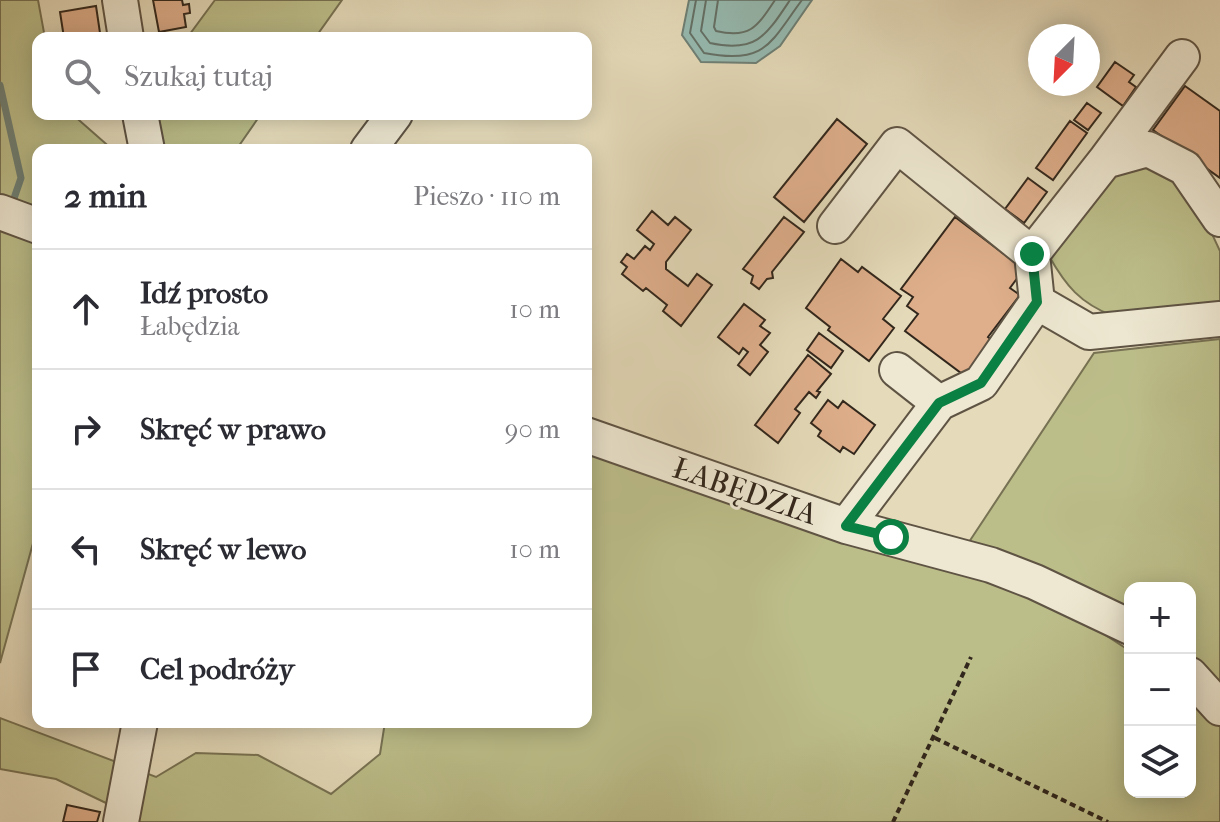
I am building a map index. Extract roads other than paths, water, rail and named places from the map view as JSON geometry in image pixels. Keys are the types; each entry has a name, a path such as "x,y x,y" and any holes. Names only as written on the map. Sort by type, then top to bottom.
{"street":[{"path":"120,0 125,32"},
{"path":"846,526 939,403 981,383 1037,302 1032,254 1182,57"},
{"path":"141,120 146,144"},
{"path":"372,144 390,120"},
{"path":"835,226 897,145 1032,254"},
{"path":"1105,161 1148,149 1160,155 1185,168 1220,219"},
{"path":"1037,302 1089,332 1220,319"},
{"path":"897,370 939,403"},
{"name":"ŁABĘDZIA","path":"592,437 846,526 991,565 1124,624"},
{"path":"1196,682 1220,708"},
{"path":"121,822 139,728"}],"water":[{"path":"689,0 812,0 780,46 756,63 701,62 682,35"}],"waterway":[{"path":"0,85 21,178 11,207"}]}
